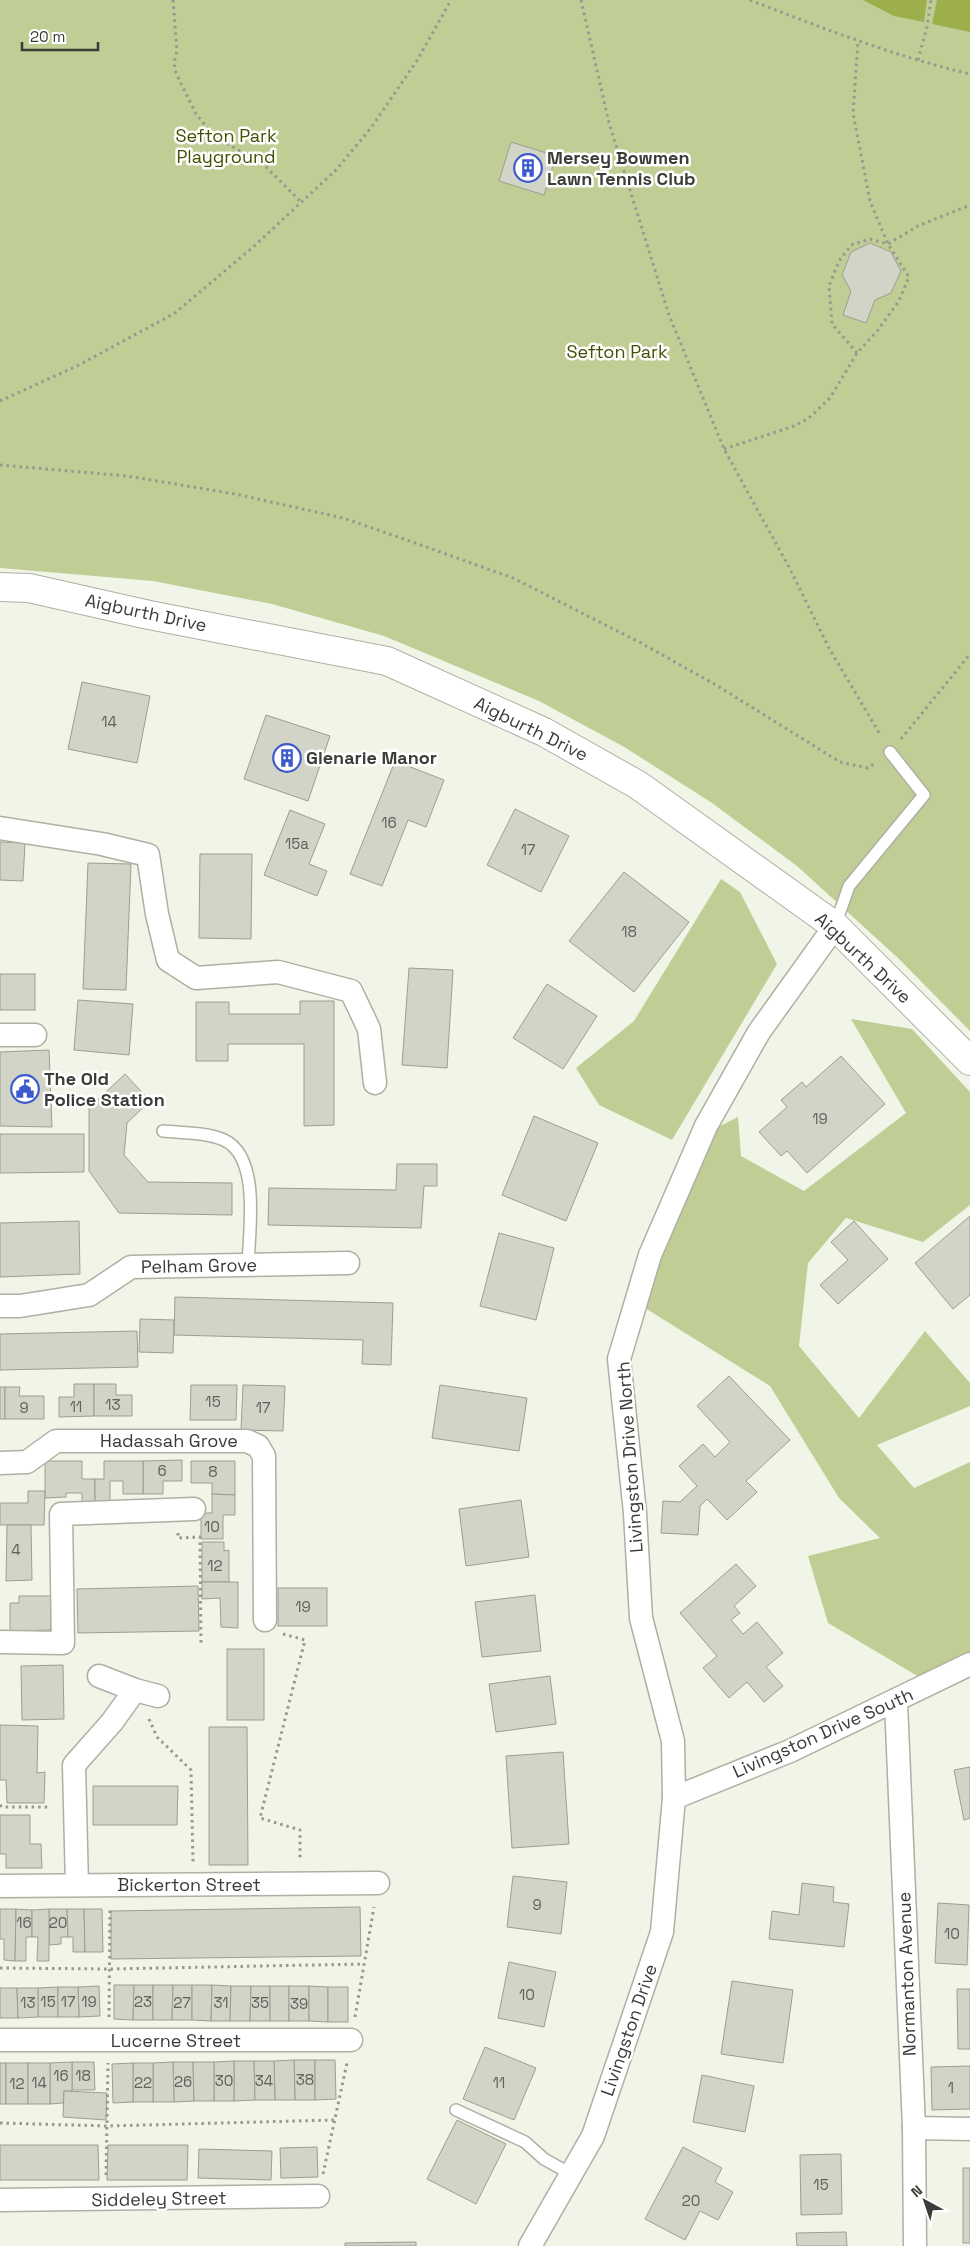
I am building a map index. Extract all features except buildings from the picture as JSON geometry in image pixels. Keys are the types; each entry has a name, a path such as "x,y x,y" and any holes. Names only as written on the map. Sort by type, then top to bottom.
{"street":[{"name":"Aigburth Drive","path":"0,587 30,588 149,614 387,661 544,732 638,785 834,926 970,1061"},
{"path":"0,828 102,844 148,855 157,914 168,960 196,978 278,972 351,991 368,1029 375,1083"},
{"name":"Livingston Drive North","path":"674,1798 673,1741 641,1618 635,1513 620,1359 650,1255 706,1126 759,1032 834,926"},
{"path":"0,1035 36,1035"},
{"name":"Pelham Grove","path":"0,1306 20,1306 89,1295 131,1267 348,1263"},
{"name":"Hadassah Grove","path":"0,1463 27,1462 56,1441 247,1441 258,1446 264,1456 271,1626"},
{"path":"0,1642 64,1643 61,1514 185,1510"},
{"name":"Livingston Drive South","path":"674,1798 790,1752 896,1702 970,1664"},
{"path":"99,1676 135,1690 158,1696"},
{"path":"77,1885 74,1765 112,1722 135,1690"},
{"name":"Normanton Avenue","path":"896,1702 914,2128 915,2246"},
{"name":"Livingston Drive","path":"530,2246 593,2136 662,1932 674,1798"},
{"name":"Bickerton Street","path":"0,1886 378,1883"},
{"name":"Lucerne Street","path":"0,2040 351,2040"},
{"path":"914,2128 970,2129"},
{"name":"Siddeley Street","path":"0,2200 318,2196"}],"lane":[{"path":"834,926 849,886 924,795 890,752"},
{"path":"163,1131 224,1140 238,1152 250,1181 248,1265"},
{"path":"456,2110 525,2142 544,2159 571,2174"}],"path":[{"path":"173,0 177,51 174,63 176,73 196,114 214,136 264,165 301,202"},
{"path":"0,401 79,365 175,312 252,248 335,171 371,128 418,59 451,0"},
{"path":"581,0 610,122 669,315 724,449 789,567 830,648 890,752"},
{"path":"750,0 858,41 970,74"},
{"path":"918,60 927,27 931,0"},
{"path":"724,449 794,426 809,418 830,398 857,353 878,330 898,300 909,276 888,244 870,201 853,113 858,41"},
{"path":"857,353 832,324 829,286 839,261 851,245 870,240 888,244 918,226 970,205"},
{"path":"0,465 127,476 235,494 343,518 513,578 640,643 716,686 840,762 868,768 890,752 970,654"},
{"path":"185,1510 178,1538 200,1537 202,1643"},
{"path":"271,1626 305,1640 260,1818 300,1830 300,1884"},
{"path":"135,1690 157,1736 191,1770 194,1885"},
{"path":"0,1805 2,1807 75,1807"},
{"path":"106,2199 111,1885"},
{"path":"0,1968 109,1969 364,1964"},
{"path":"0,2123 107,2126 334,2120"}],"green space":[{"name":"Sefton Park","path":"0,0 970,0 970,1031 898,958 797,866 712,803 626,748 539,701 384,636 272,604 153,581 0,568"},
{"path":"721,879 740,892 777,964 672,1140 599,1105 576,1068 634,1021"},
{"path":"851,1019 912,1029 970,1092 970,1205 923,1242 846,1218 808,1263 799,1346 859,1418 925,1331 970,1383 970,1406 877,1445 914,1488 970,1462 970,1655 931,1684 828,1623 808,1556 880,1538 839,1498 770,1386 637,1303 702,1135 738,1117 741,1156 804,1191 906,1113"}],"shaded area":[{"path":"863,0 927,0 924,22 894,16"},
{"path":"937,0 970,0 970,32 932,24"}],"place":[{"name":"Mersey Bowmen Lawn Tennis Club","path":"528,168"},
{"name":"Glenarie Manor","path":"287,758"},
{"name":"The Old Police Station","path":"25,1089"}],"park label":[{"name":"Sefton Park Playground","path":"226,146"}]}
